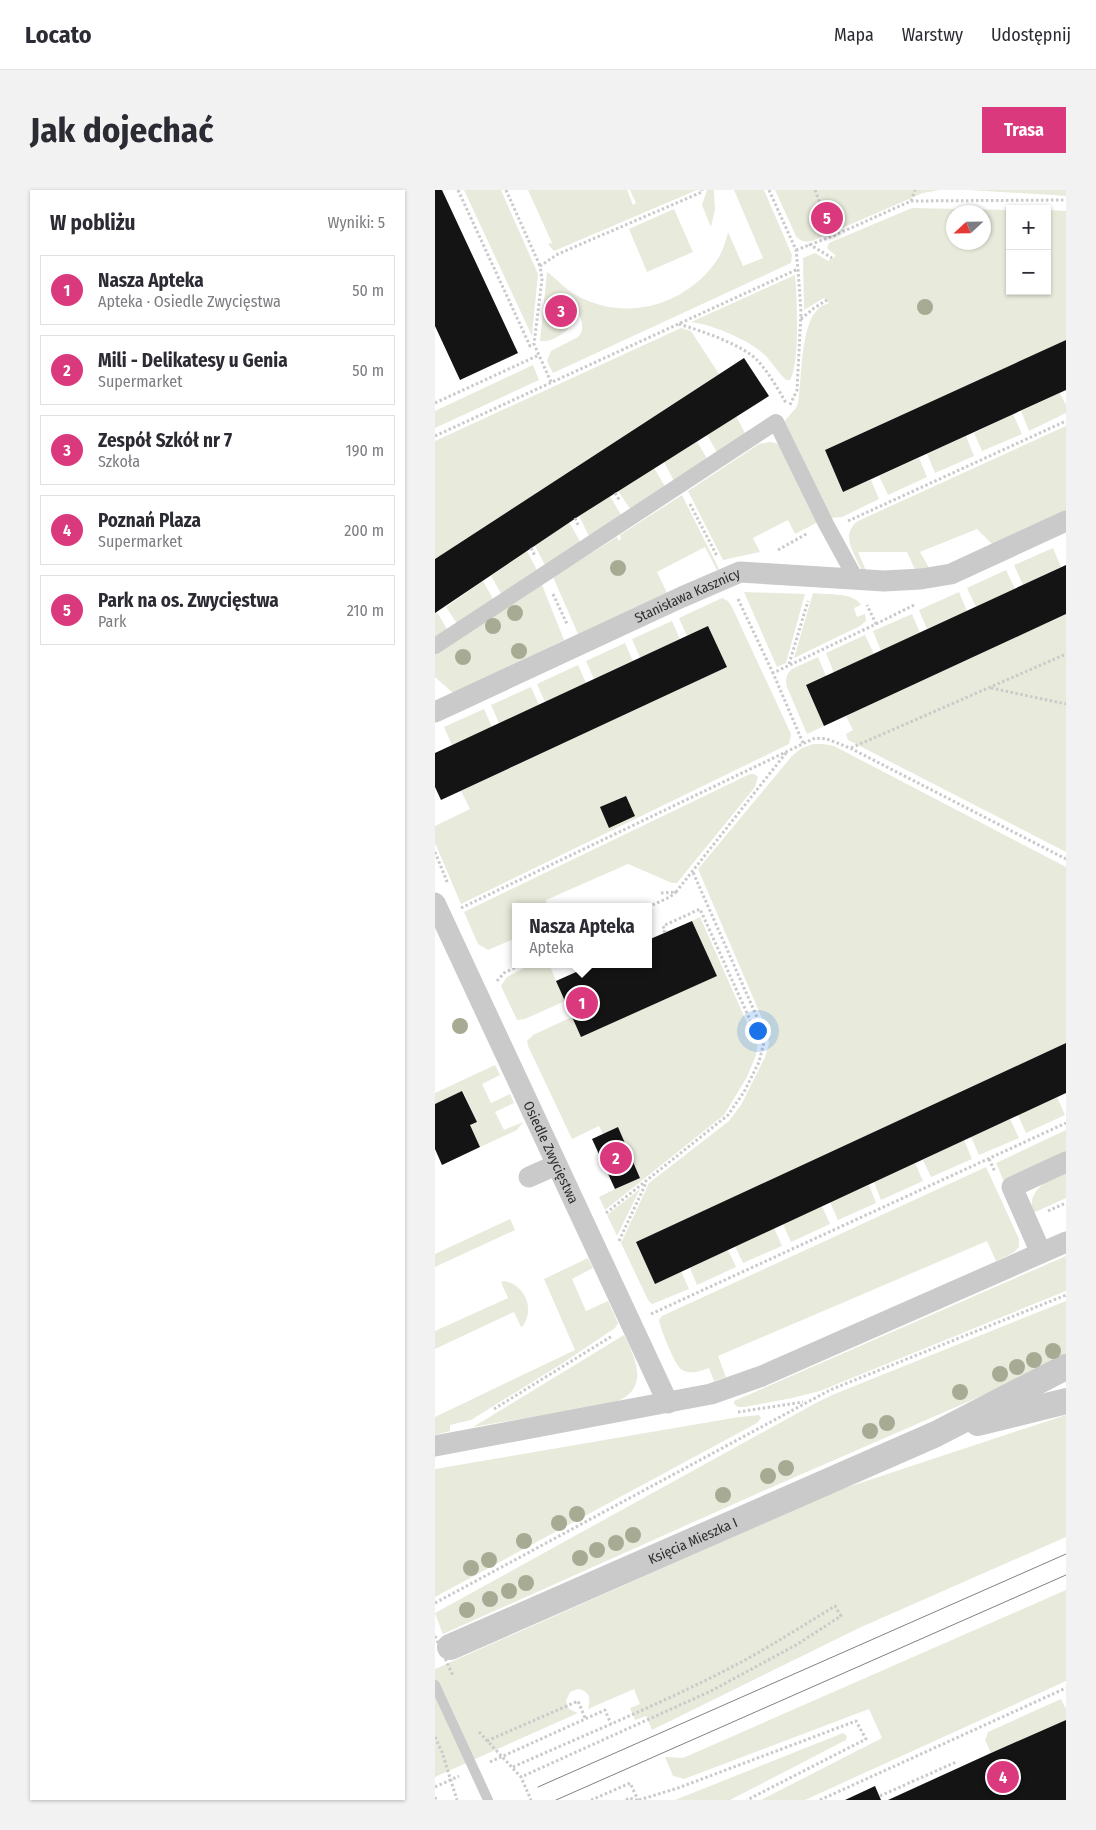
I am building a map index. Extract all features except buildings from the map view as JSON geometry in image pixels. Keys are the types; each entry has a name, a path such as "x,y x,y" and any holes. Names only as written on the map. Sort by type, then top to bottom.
{"street":[{"path":"435,646 776,422 826,524 857,580"},
{"name":"Stanisława Kasznicy","path":"435,712 740,572 857,580 921,579 951,574 1066,522"},
{"name":"Osiedle Zwycięstwa","path":"435,902 668,1403"},
{"path":"1041,1253 1012,1187 1066,1162"},
{"path":"529,1178 556,1164"},
{"path":"435,1446 711,1394 762,1376 1066,1242"},
{"name":"Księcia Mieszka I","path":"449,1647 936,1434 1066,1368"},
{"name":"Księcia Mieszka I","path":"936,1434 1066,1401"}],"lane":[{"path":"435,1685 488,1800"}],"path":[{"path":"458,190 530,346 534,344"},
{"path":"506,190 540,266 542,279 534,344 551,382"},
{"path":"540,266 558,254 702,192 702,190"},
{"path":"678,323 709,334 754,357 768,375 788,408 797,390 800,320 798,269 796,250 769,190"},
{"path":"815,190 833,236"},
{"path":"911,201 915,190"},
{"path":"796,250 833,236 911,201 1066,200"},
{"path":"809,244 832,258"},
{"path":"435,436 798,269"},
{"path":"800,320 827,300"},
{"path":"435,403 539,355"},
{"path":"772,553 826,524 839,525 1066,421"},
{"path":"681,485 721,564"},
{"path":"545,574 568,626"},
{"path":"803,743 773,673 876,624 857,580"},
{"path":"789,665 808,600"},
{"path":"850,748 1066,654"},
{"path":"989,688 1066,704"},
{"path":"459,909 815,738 827,739 850,748 1066,859"},
{"path":"652,906 676,892 787,751"},
{"path":"603,1214 728,1115 744,1092 756,1069 761,1054 763,1038 760,1024 692,870"},
{"path":"661,892 676,892"},
{"path":"663,932 665,931 663,926 700,909 755,1032 763,1038"},
{"path":"495,984 501,976 515,968"},
{"path":"651,1315 1066,1124"},
{"path":"617,1244 647,1181"},
{"path":"435,1603 830,1390 1066,1295"},
{"path":"489,1412 613,1336"},
{"path":"513,1767 633,1714 747,1659 835,1606 841,1616 796,1645 711,1691 521,1777"},
{"path":"820,1800 1066,1688"},
{"path":"531,1800 521,1777 487,1741 578,1701 585,1718"},
{"path":"488,1763 605,1710 611,1724"},
{"path":"628,1799 638,1800 678,1788 856,1721 866,1739 747,1800"},
{"path":"435,1737 442,1752 457,1800"},
{"path":"880,1796 956,1762"},
{"path":"435,1787 461,1775"},
{"path":"591,1800 631,1783 638,1800"}],"shaded area":[{"path":"464,190 501,190 538,274 532,336"},
{"path":"528,190 627,190 633,205 636,203 630,190 697,190 554,251 548,244 552,243"},
{"path":"707,190 714,190 715,209 711,227 702,205"},
{"path":"734,190 764,190 792,255 791,263 553,373 547,361 551,351 578,337 581,333 582,324 572,302 561,298 570,326 557,337 548,341 540,341 547,272 578,296 609,307 645,307 663,302 695,284 708,272 719,257 728,232 743,266 763,258"},
{"path":"775,190 939,190 923,193 812,241 807,241 801,240 796,236"},
{"path":"968,190 1066,190 1066,196 1054,195"},
{"path":"912,208 946,209 946,250 991,250 991,210 1006,210 1006,295 1051,295 1051,210 1066,211 1066,340 825,450 843,491 871,480 879,499 842,517 830,518 781,425 798,403 808,326 819,308 829,303 824,298 804,310 803,258 815,253 828,261 836,256 827,248 829,243"},
{"path":"674,209 693,252 647,272 629,229"},
{"path":"795,275 797,345 790,380 786,380 766,356 750,344 720,330 691,322"},
{"path":"681,328 691,331 719,374 435,559 435,441"},
{"path":"533,365 539,380 435,428 435,411"},
{"path":"1060,393 1066,405 1066,413 1029,431 1021,411"},
{"path":"1013,414 1022,434 982,451 974,433"},
{"path":"736,416 746,435 718,454 707,435"},
{"path":"1066,426 1066,513 994,546 977,529 920,552 931,571 917,574 907,552 858,552 867,573 862,571 850,545 849,538 852,526 858,521"},
{"path":"966,436 974,456 935,473 927,454"},
{"path":"697,442 708,460 674,481 664,462"},
{"path":"770,442 779,444 820,521 795,534 788,520 753,538 760,552 723,560 688,491 759,444"},
{"path":"919,458 927,477 888,495 879,476"},
{"path":"654,468 666,488 631,510 618,491"},
{"path":"682,495 719,569 717,570 705,547 657,572 667,593 578,634 553,577 617,537 619,541 621,539 620,535"},
{"path":"610,496 621,515 589,536 579,516"},
{"path":"569,522 581,543 545,565 535,546"},
{"path":"1053,548 1061,567 1023,585 1014,565"},
{"path":"527,551 538,572 502,595 491,576"},
{"path":"1006,570 1015,589 976,607 967,588"},
{"path":"483,581 494,601 458,625 446,607"},
{"path":"542,585 564,640 453,693 435,677 435,654"},
{"path":"744,592 805,594 786,663 777,667"},
{"path":"959,592 967,611 927,629 919,610"},
{"path":"813,593 853,598 861,605 854,608 857,617 865,614 866,621 860,626 794,658"},
{"path":"722,598 728,601 732,607 791,734 789,744 461,904 435,843 435,826 470,809 461,791 727,667 708,626 687,636 679,618"},
{"path":"437,612 447,629 435,637 435,613"},
{"path":"912,614 920,633 881,651 873,631"},
{"path":"1066,614 1066,852 848,740 846,734 853,730 846,716"},
{"path":"672,621 680,639 640,658 632,639"},
{"path":"865,635 874,654 834,673 826,653"},
{"path":"625,643 633,661 594,679 586,661"},
{"path":"818,657 826,676 806,686 824,726 807,734 787,687 786,680 788,673 792,669"},
{"path":"578,665 586,683 545,702 537,684"},
{"path":"531,687 539,705 499,723 491,705"},
{"path":"484,709 492,727 452,745 444,727"},
{"path":"813,744 834,746 1066,867 1066,1043 636,1242 655,1283 681,1271 689,1289 652,1304 648,1300 621,1243 649,1183 729,1121 741,1105 765,1057 769,1044 767,1030 698,869 792,756 802,748"},
{"path":"750,774 758,777 755,787 677,883 672,883 628,864 546,900 546,903 512,903 512,940 488,950 478,944 464,912"},
{"path":"700,917 752,1034 758,1042 756,1055 747,1077 724,1115 605,1210 599,1197 640,1177 618,1127 603,1134 599,1126 572,1139 527,1041 533,1035 572,1017 581,1036 717,976 692,921"},
{"path":"524,968 551,968 565,1001 525,1019 517,1020 501,986 507,977"},
{"path":"495,1065 500,1075 482,1084 491,1103 510,1094 514,1103 495,1112 504,1130 523,1122 517,1130 480,1147 470,1125 477,1122 463,1091 435,1104 435,1093"},
{"path":"1057,1097 1065,1115 1026,1133 1018,1115"},
{"path":"1010,1119 1019,1138 979,1155 971,1137"},
{"path":"1066,1130 1066,1154 1004,1182 996,1163"},
{"path":"964,1140 972,1159 931,1177 923,1160"},
{"path":"915,1163 923,1181 881,1200 874,1182"},
{"path":"986,1167 1019,1239 1019,1247 1013,1253 996,1261 987,1241 718,1356 726,1377 714,1381 709,1368 692,1372 682,1370 679,1367 662,1331 659,1320 662,1316"},
{"path":"1066,1171 1066,1198 1033,1213 1033,1198 1036,1192 1046,1182"},
{"path":"869,1185 876,1203 838,1220 830,1202"},
{"path":"640,1189 617,1236 607,1215"},
{"path":"822,1206 830,1224 791,1242 783,1224"},
{"path":"510,1219 515,1230 435,1267 435,1254"},
{"path":"774,1228 782,1246 743,1263 735,1246"},
{"path":"728,1250 736,1267 697,1285 690,1268"},
{"path":"1066,1256 1066,1291 820,1391 744,1407 738,1407 734,1404 734,1401"},
{"path":"588,1258 593,1268 572,1279 586,1311 608,1301 618,1323 615,1328 471,1420 450,1425 450,1431 435,1435 435,1417 575,1350 544,1279"},
{"path":"504,1281 518,1287 526,1298 528,1312 523,1326 521,1327 514,1312 435,1349 435,1331 508,1298 501,1282"},
{"path":"1066,1301 1066,1359 763,1491 443,1634 435,1613 814,1404 832,1395"},
{"path":"624,1335 633,1356 637,1376 636,1384 623,1399 610,1404 473,1427"},
{"path":"759,1415 761,1418 757,1423 435,1597 435,1469"},
{"path":"1066,1415 1066,1537 859,1628 652,1730 646,1716 635,1720 630,1708 640,1704 634,1689 588,1709 589,1696 578,1689 570,1692 566,1701 569,1709 578,1713 435,1777 435,1669 839,1490"},
{"path":"1066,1590 1066,1681 805,1800 761,1800 882,1738 869,1709 684,1779 673,1776 665,1757 683,1758"},
{"path":"1061,1699 1066,1709 1066,1720 991,1753 985,1740 988,1732"},
{"path":"843,1733 847,1736 846,1740 730,1800 675,1800"}],"tram line":[{"path":"538,1787 1066,1554"},
{"path":"556,1800 1066,1575"}],"place":[{"name":"Park na os. Zwycięstwa","path":"827,218"},
{"name":"Zespół Szkół nr 7","path":"561,311"},
{"name":"Nasza Apteka","path":"582,1003"},
{"name":"Mili - Delikatesy u Genia","path":"616,1158"},
{"name":"Poznań Plaza","path":"1003,1777"}]}
